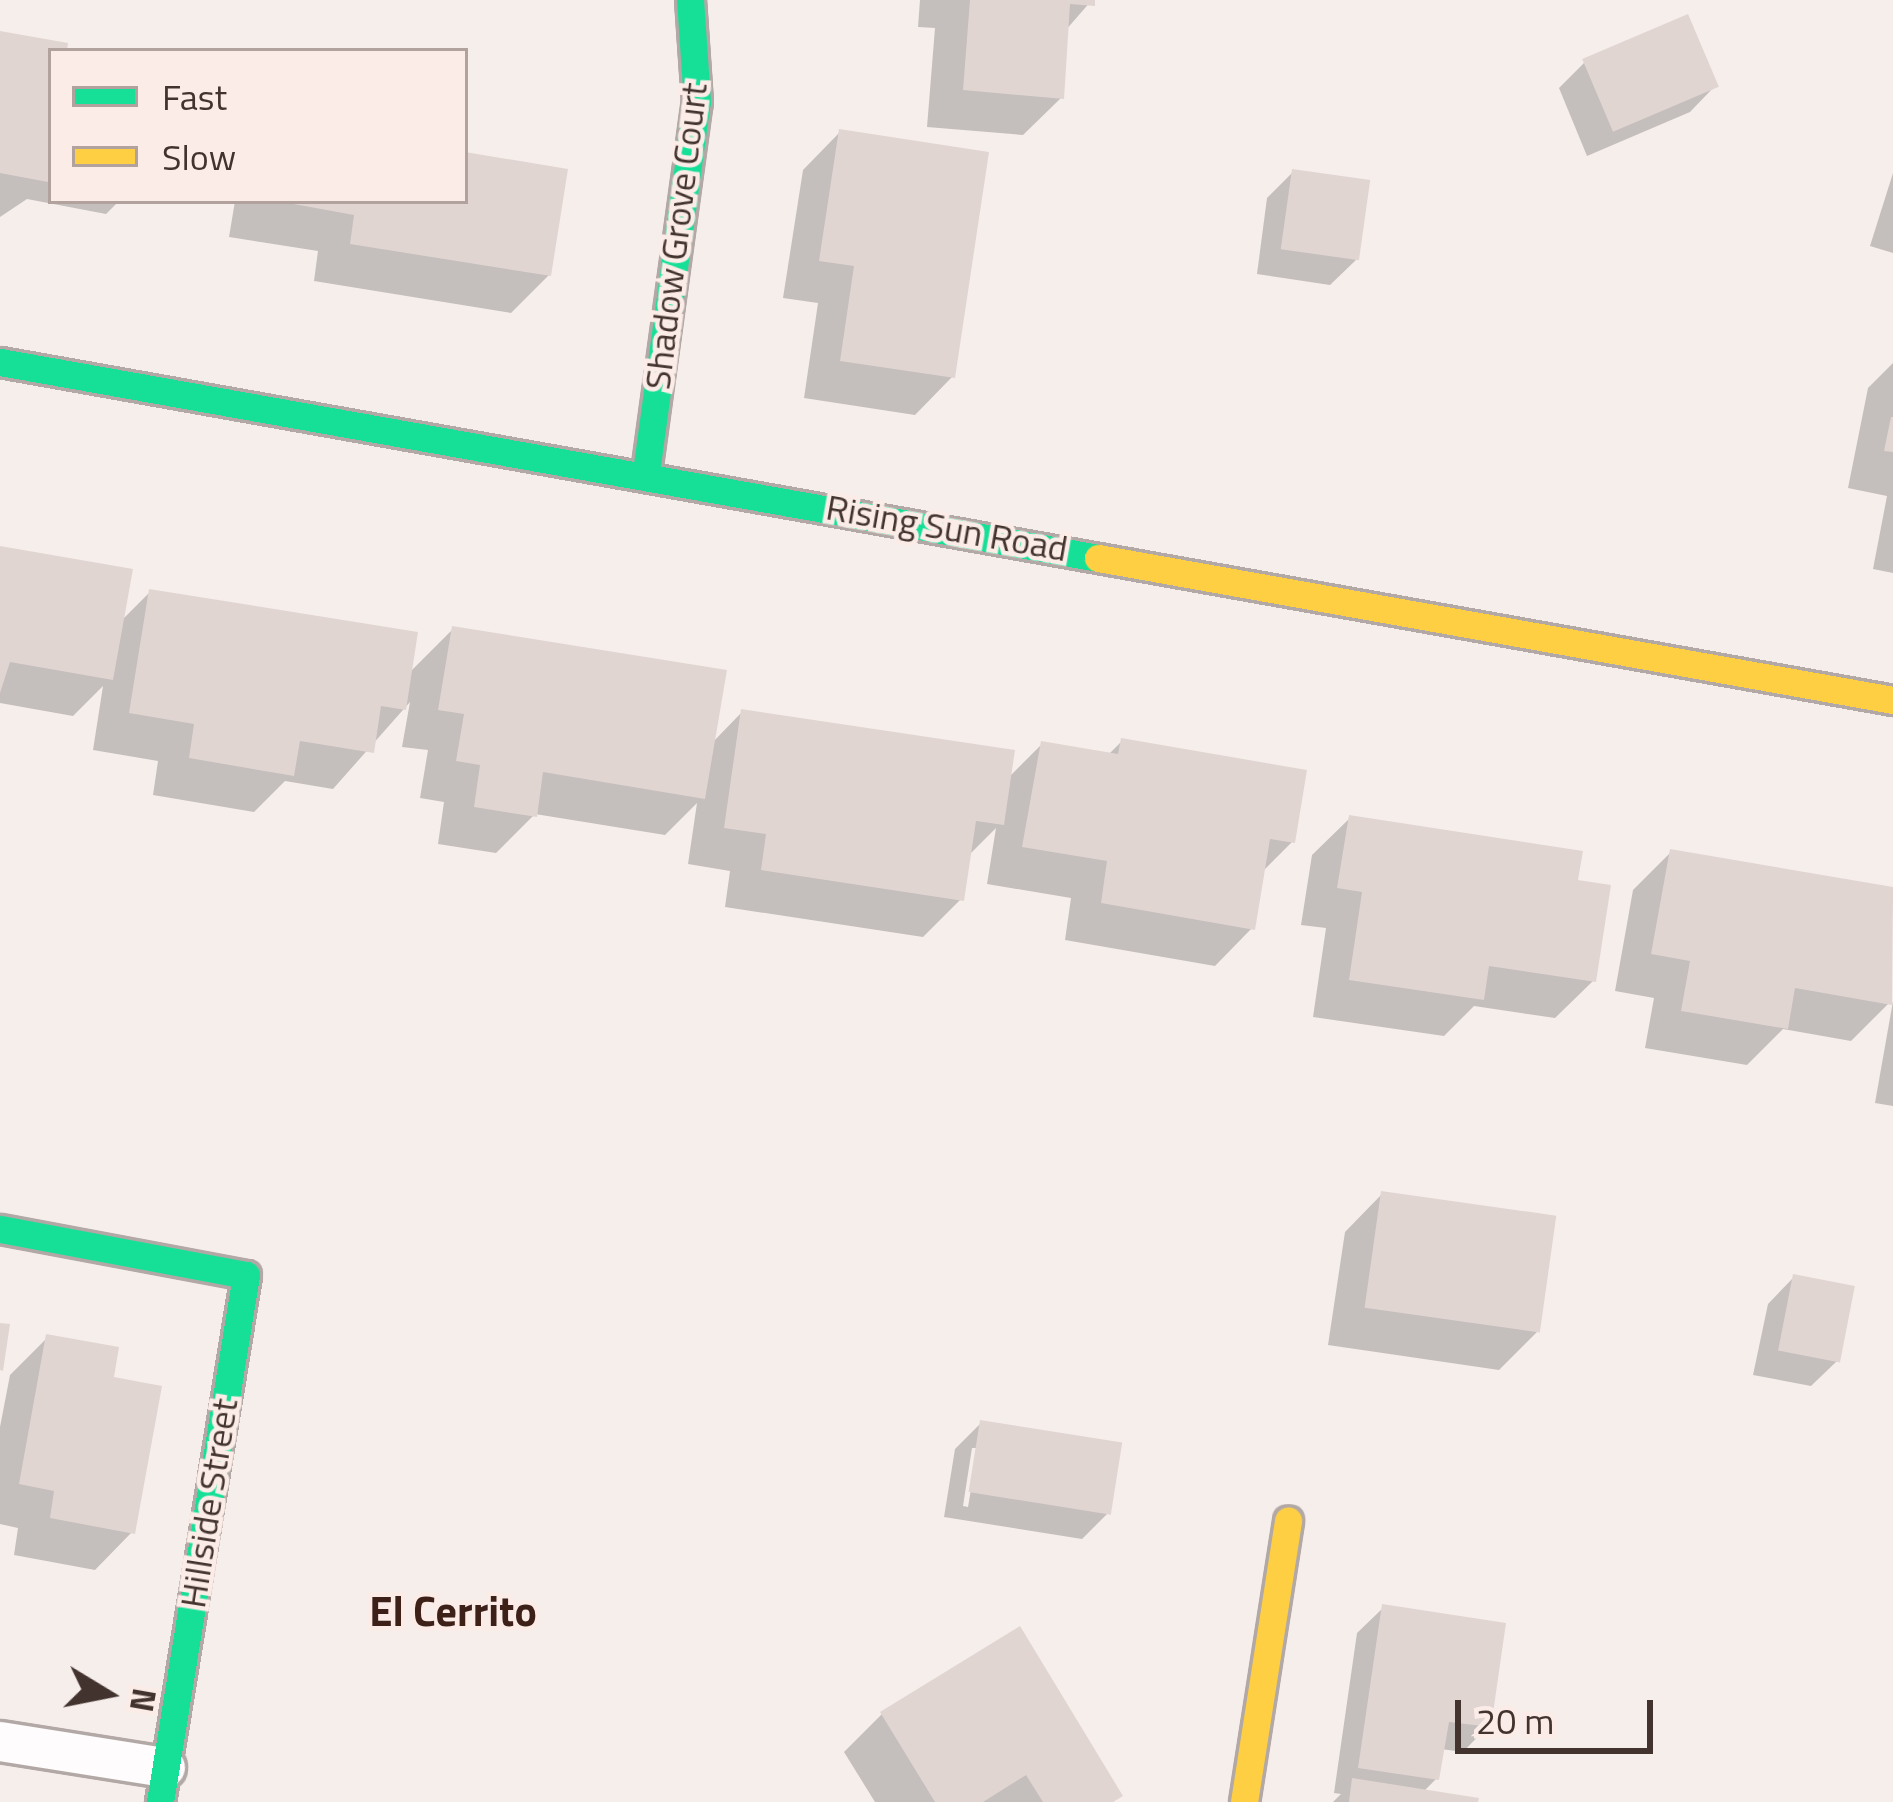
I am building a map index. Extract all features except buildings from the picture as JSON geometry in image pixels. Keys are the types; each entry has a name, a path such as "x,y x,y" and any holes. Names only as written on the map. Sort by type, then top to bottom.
{"street":[{"name":"Shadow Grove Court","path":"646,472 697,102 690,0"},
{"name":"Rising Sun Road","path":"0,362 646,472 1893,700"},
{"name":"Hillside Street","path":"0,1229 246,1275 162,1784"},
{"path":"1244,1802 1288,1520"}],"lane":[{"path":"0,1741 162,1784"}],"traffic: fast":[{"path":"646,472 697,102 690,0"},
{"path":"0,362 1098,558"},
{"path":"0,1229 246,1275 160,1802"}],"traffic: slow":[{"path":"1098,558 1893,700"},
{"path":"1244,1802 1288,1520"}],"district":[{"name":"El Cerrito","path":"453,1610"}]}
